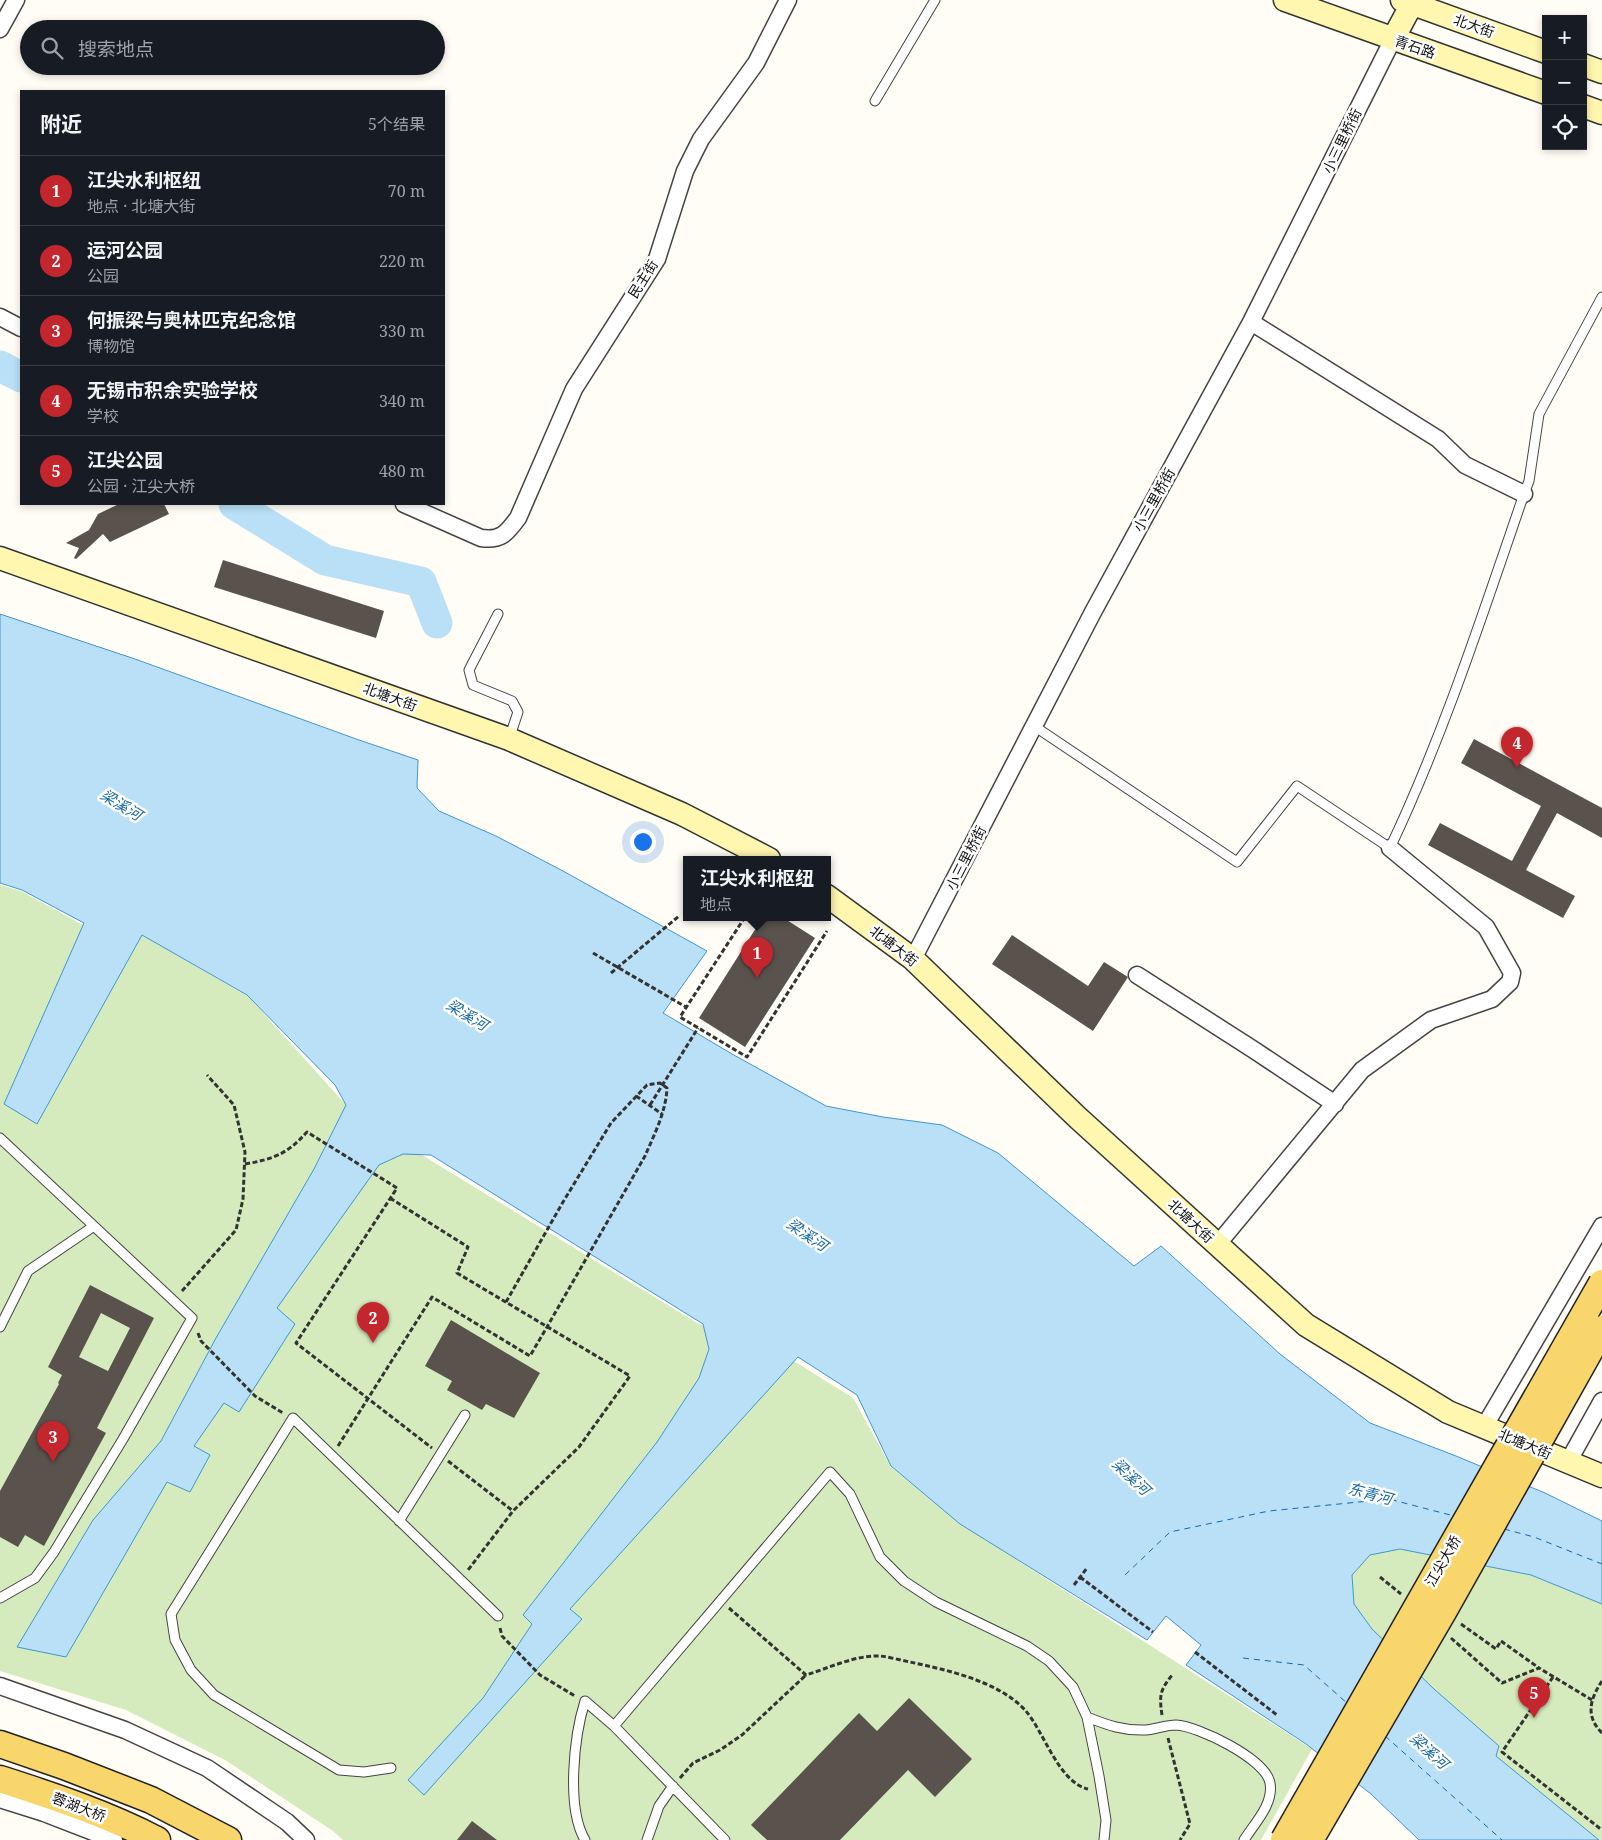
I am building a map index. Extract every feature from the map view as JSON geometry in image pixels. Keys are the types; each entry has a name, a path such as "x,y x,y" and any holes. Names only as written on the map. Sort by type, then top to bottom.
{"main road":[{"name":"青石路","path":"1286,0 1542,92"},
{"path":"1392,39 1409,1"},
{"name":"北大街","path":"1409,1 1542,51"},
{"path":"1587,66 1602,72"},
{"path":"1587,107 1602,113"},
{"name":"北塘大街","path":"0,558 509,739 682,814 763,856"},
{"name":"北塘大街","path":"831,899 913,960 1077,1117 1306,1325 1448,1412 1602,1476"},
{"name":"江尖大桥","path":"1284,1840 1602,1283"},
{"name":"江尖大桥","path":"1310,1840 1602,1329"},
{"path":"0,1744 64,1766 150,1800 228,1840"},
{"name":"蓉湖大桥","path":"0,1779 53,1796 157,1840"}],"street":[{"path":"0,29 16,0"},
{"name":"民主街","path":"406,505 480,538 492,540 506,534 518,518 574,389 656,259 685,171 701,139 756,63 788,0"},
{"name":"小三里桥街","path":"913,960 1094,612 1251,322 1392,39"},
{"path":"0,317 20,327"},
{"path":"1251,322 1438,440 1465,465 1524,494"},
{"path":"1217,1245 1362,1070 1431,1020 1492,999 1510,982 1512,973 1486,928 1390,848"},
{"path":"1137,975 1335,1104"},
{"path":"1484,1428 1602,1226"},
{"path":"1568,1462 1602,1401"},
{"path":"0,1686 126,1730 207,1768 287,1822 306,1840"},
{"path":"0,1799 44,1813 114,1840"}],"lane":[{"path":"875,100 936,0"},
{"path":"1034,726 1237,862 1297,786 1390,848 1410,805 1456,690 1529,481 1539,414 1602,297"},
{"path":"498,614 469,670 473,685 512,701 518,712 509,739"},
{"path":"0,1138 192,1318 123,1439 54,1552 35,1578 0,1598"},
{"path":"0,1327 28,1271 94,1226"},
{"path":"399,1521 465,1415"},
{"path":"391,1768 364,1772 339,1770 214,1696 191,1670 175,1640 171,1614 293,1418 498,1616"},
{"path":"614,1726 830,1472 850,1494 880,1557 904,1581 936,1602 1027,1646 1049,1661 1073,1687 1087,1717 1102,1791 1106,1820 1104,1840"},
{"path":"585,1840 580,1832 575,1808 574,1760 578,1722 585,1701 614,1726 725,1840"},
{"path":"1087,1717 1113,1728 1144,1730 1176,1725 1233,1746 1258,1763 1270,1782 1268,1802 1244,1840"},
{"path":"647,1840 659,1806 673,1786"}],"path":[{"path":"611,973 679,916"},
{"path":"742,921 680,1017 747,1057 827,931"},
{"path":"594,953 686,1007"},
{"path":"650,1105 698,1028"},
{"path":"174,1301 236,1230 243,1199 245,1152 234,1105 207,1075"},
{"path":"332,1456 432,1297 530,1356 640,1164 662,1114 667,1088 660,1083 647,1085 611,1123 562,1202 506,1302"},
{"path":"636,1096 662,1114"},
{"path":"245,1164 266,1161 292,1148 307,1132 397,1188 296,1343 513,1511"},
{"path":"390,1198 468,1247 457,1273 630,1376 579,1447 513,1511 460,1580"},
{"path":"201,1341 255,1396 293,1418"},
{"path":"1074,1585 1087,1568"},
{"path":"1080,1577 1153,1632"},
{"path":"1380,1577 1406,1598"},
{"path":"721,1601 806,1675"},
{"path":"1442,1612 1496,1649 1502,1641 1539,1668 1592,1700"},
{"path":"502,1636 540,1675 585,1701"},
{"path":"1450,1637 1502,1683 1539,1668"},
{"path":"1195,1652 1277,1715"},
{"path":"673,1786 693,1763 720,1750 742,1734 806,1675 859,1658 880,1656 968,1676 998,1690 1024,1709 1053,1756 1068,1776 1083,1788 1102,1791"},
{"path":"1172,1674 1165,1684 1160,1698 1165,1727 1190,1824 1180,1840"},
{"path":"1553,1677 1502,1752 1602,1830"},
{"path":"1602,1681 1593,1694 1590,1709 1596,1727 1602,1733"}],"green space":[{"path":"0,885 21,891 81,924 142,935 249,997 346,1105 430,1160 697,1323 797,1363 853,1398 891,1467 959,1523 1312,1749 1261,1840 343,1840 333,1831 225,1760 126,1710 0,1671"},
{"path":"1400,1549 1531,1575 1602,1604 1602,1840 1599,1840 1496,1756 1499,1746 1434,1689 1372,1629 1354,1604 1352,1575 1370,1555"}],"water":[{"path":"0,614 135,659 418,760 417,788 439,811 496,836 563,871 707,951 663,1013 826,1106 883,1117 942,1125 998,1153 1134,1266 1161,1246 1280,1354 1370,1423 1545,1493 1602,1521 1602,1604 1531,1575 1400,1549 1370,1555 1352,1575 1354,1604 1372,1629 1434,1689 1499,1746 1496,1756 1599,1840 1419,1840 1371,1794 1306,1744 1186,1665 1201,1645 1166,1616 1147,1640 960,1524 891,1466 857,1395 798,1357 570,1609 582,1619 424,1795 408,1780 483,1698 532,1624 523,1615 657,1442 699,1378 709,1349 703,1324 431,1155 403,1154 379,1165 277,1308 295,1324 239,1412 224,1403 194,1446 210,1455 190,1492 167,1482 66,1657 17,1647 93,1520 161,1441 216,1338 314,1169 346,1105 335,1085 247,995 142,935 37,1124 4,1104 84,923 22,890 0,883"}],"building":[{"path":"117,505 164,505 169,514 110,542 103,534 76,559 74,558 79,548 66,543 89,530 98,514"},
{"path":"223,560 384,611 376,638 214,587"},
{"path":"1474,739 1602,808 1602,838 1557,813 1526,870 1575,896 1563,918 1428,845 1440,823 1512,861 1541,806 1461,763"},
{"path":"760,921 788,921 815,938 745,1047 699,1018"},
{"path":"1012,935 1088,986 1104,962 1128,977 1093,1031 992,964"},
{"path":"90,1285 154,1318 97,1428 106,1433 44,1546 25,1535 18,1547 0,1537 0,1491 59,1384 62,1375 48,1367","holes":["101,1313 130,1328 108,1371 79,1357"]},
{"path":"451,1320 540,1373 514,1418 486,1404 482,1410 447,1390 452,1381 425,1366"},
{"path":"909,1698 972,1759 935,1797 908,1770 840,1840 767,1840 751,1825 859,1713 877,1731"},
{"path":"472,1821 497,1840 457,1840"}],"waterway":[{"path":"0,366 20,376"},
{"path":"236,505 325,560 421,582 437,623"}],"ferry route":[{"path":"1125,1575 1170,1532 1269,1511 1389,1499 1454,1516"},
{"path":"1504,1529 1534,1537 1602,1564"},
{"path":"1243,1658 1304,1665 1348,1704"},
{"path":"1385,1736 1502,1840"}],"place":[{"name":"无锡市积余实验学校","path":"1517,768"},
{"name":"江尖水利枢纽","path":"757,978"},
{"name":"运河公园","path":"373,1343"},
{"name":"何振梁与奥林匹克纪念馆","path":"53,1462"},
{"name":"江尖公园","path":"1534,1718"}],"water label":[{"name":"梁溪河","path":"121,805"},
{"name":"梁溪河","path":"467,1015"},
{"name":"梁溪河","path":"807,1235"},
{"name":"梁溪河","path":"1131,1477"},
{"name":"东青河","path":"1370,1494"},
{"name":"梁溪河","path":"1429,1751"}]}
